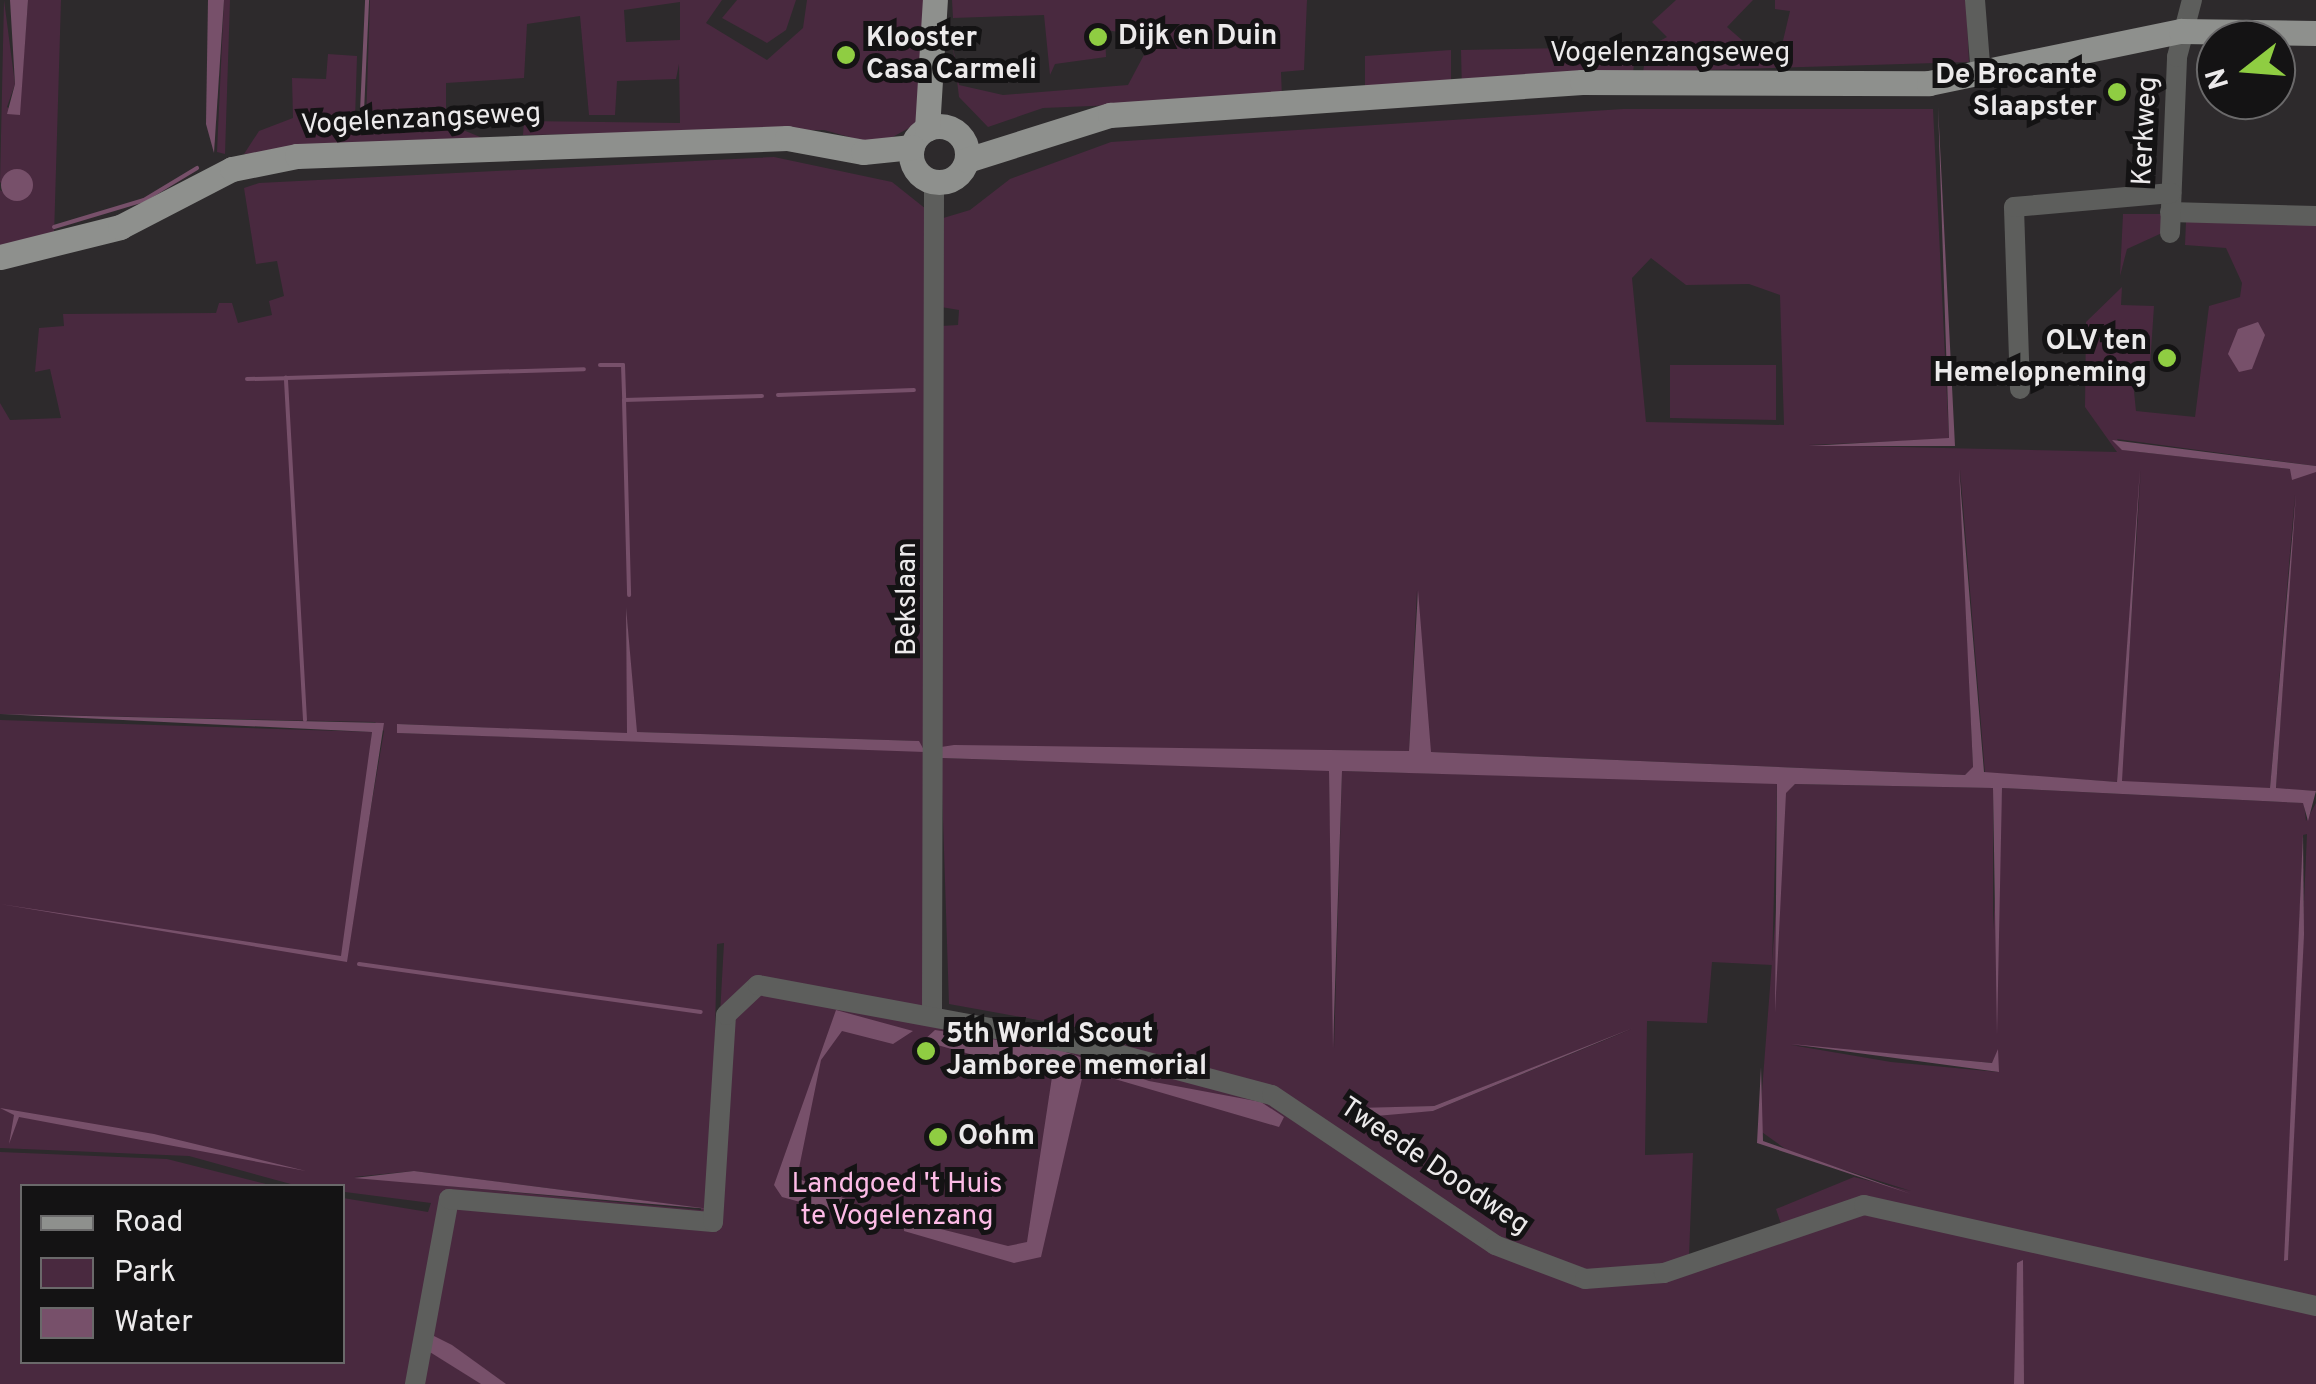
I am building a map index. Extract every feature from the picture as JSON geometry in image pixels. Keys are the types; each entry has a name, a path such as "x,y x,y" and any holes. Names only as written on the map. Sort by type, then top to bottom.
{"main road":[{"path":"934,182 924,141 934,78 935,0"},
{"name":"Vogelenzangseweg","path":"934,182 958,176 967,152 1110,116 1510,86 1982,76 2181,31 2316,33"},
{"name":"Vogelenzangseweg","path":"0,257 120,227 232,169 297,156 787,138 863,152 924,141"},
{"path":"924,141 967,152"}],"street":[{"path":"1975,0 1982,76"},
{"name":"Kerkweg","path":"2170,213 2181,31 2192,0"},
{"name":"Bekslaan","path":"932,1014 934,182"},
{"path":"2020,388 2014,207 2316,216"},
{"name":"Tweede Doodweg","path":"415,1384 449,1199 713,1222 722,1038 743,990 932,1014 1272,1095 1495,1246 1585,1278 1664,1274 1864,1205 2316,1306"}],"green space":[{"path":"4,0 15,84 7,107 19,115 28,0 61,0 54,236 0,249 0,190 16,200 0,182"},
{"path":"224,0 230,0 225,154 217,152"},
{"path":"370,0 722,0 706,23 767,60 803,28 807,0 926,0 918,123 878,145 824,130 523,135 524,121 680,123 679,64 676,79 617,81 615,115 589,115 580,16 527,24 524,78 446,83 446,123 485,139 244,154 259,131 293,118 292,78 326,79 328,54 357,56 355,120 366,123","holes":["680,2 680,40 626,42 624,10"]},
{"path":"737,0 796,0 786,30 767,43 722,18"},
{"path":"952,0 1307,0 1304,70 1281,72 1282,98 1043,108 988,127 959,97 952,39 959,85 1003,95 1128,85 1145,53 1134,34 1105,30 1106,57 1055,64 1050,75 1044,15 953,18"},
{"path":"1676,0 1753,0 1727,27 1743,41 1735,55 1752,60 1782,45 1790,11 1775,9 1775,0 1966,0 1969,62 1643,72 1647,48 1667,37 1652,22"},
{"path":"1570,48 1635,53 1632,84 1462,93 1461,50"},
{"path":"1451,50 1451,94 1365,89 1365,56"},
{"path":"1623,109 1933,109 1949,439 1808,445 2117,452 2085,407 2086,322 2122,287 2121,305 2154,306 2150,366 2132,372 2136,411 2195,417 2209,306 2240,297 2242,283 2226,248 2185,245 2186,221 2316,225 2316,466 2117,439 2123,450 2316,472 2316,791 2276,789 2295,494 2270,789 2121,782 2141,469 2117,782 1985,773 1960,469 1973,768 1965,775 1430,752 1417,590 1409,751 941,747 941,326 958,325 959,310 941,307 940,219 970,210 1010,179 1111,142","holes":["1651,258 1686,285 1749,284 1780,295 1784,425 1646,422 1632,278"]},
{"name":"Landgoed 't Huis te Vogelenzang","path":"774,157 892,182 931,213 924,1005 1271,1100 1468,1232 1602,1283 1852,1211 2316,1310 2316,1384 0,1384 0,1152 167,1159 266,1184 20,1184 20,1364 345,1364 345,1198 428,1212 431,1203 345,1192 345,1184 291,1184 189,1156 0,1148 0,720 372,732 353,913 384,731 375,722 0,714 0,403 10,420 61,418 50,369 35,372 39,328 64,326 63,314 216,313 219,303 232,303 238,323 272,315 269,301 284,296 277,261 256,264 244,188 259,183","holes":["626,608 636,732 918,741 924,751 398,733 398,724 628,734","724,943 714,1122 713,1122 717,944","414,1171 701,1208 701,1210 354,1177"]},
{"path":"2123,214 2163,214 2162,233 2127,249 2120,276"},
{"path":"1670,365 1776,365 1776,420 1670,418"},
{"path":"941,758 1329,770 1334,1049 1342,771 1777,783 1772,965 1712,962 1707,1023 1647,1021 1645,1155 1693,1153 1689,1256 1616,1278 1521,1255 1296,1104 1082,1042 1085,1030 949,1004","holes":["1632,1029 1433,1111 1361,1114 1358,1109 1434,1106"]},
{"path":"1795,784 1993,788 1993,929 2002,788 2304,803 2306,821 2316,803 2316,1301 1876,1202 1783,1230 1776,1209 1854,1177 1911,1191 1791,1153 1759,1130 1785,793","holes":["2307,834 2288,1260 2285,1261 2303,835","1791,1045 1993,1063 1998,1072 1891,1062"]}],"water":[{"path":"10,0 28,0 20,115 7,114 15,84"},
{"path":"208,0 224,0 214,153 206,124"},
{"path":"1938,106 1955,446 1808,446 1949,438"},
{"path":"17,169 28,174 33,185 28,196 17,201 6,196 1,185 6,174"},
{"path":"2258,322 2265,335 2252,369 2239,372 2228,354 2238,329"},
{"path":"2112,440 2316,466 2316,472 2292,480 2290,469 2122,450"},
{"path":"1959,469 1984,772 2117,782 2140,469 2122,781 2270,788 2296,494 2276,788 2316,791 2308,821 2303,803 2002,788 1997,1035 1993,788 1795,784 1786,793 1775,1013 1777,784 1342,771 1333,1049 1329,771 941,758 941,747 954,745 1409,751 1418,590 1431,752 1965,775 1973,767"},
{"path":"626,607 637,732 919,741 925,752 397,733 397,724 627,733"},
{"path":"0,714 384,723 347,962 0,904 341,956 372,732"},
{"path":"2303,834 2304,935 2288,1260 2284,1261"},
{"path":"836,1010 913,1031 893,1044 842,1031 821,1060 797,1178 848,1200 840,1213 782,1197 774,1185"},
{"path":"1633,1028 1433,1111 1376,1116 1357,1108 1434,1106"},
{"path":"935,1030 1060,1050 1149,1081 1261,1102 1284,1117 1279,1127 1084,1070 1041,1257 1014,1263 904,1231 905,1220 1008,1246 1027,1242 1052,1077 923,1041"},
{"path":"1791,1044 1992,1063 1998,1049 1999,1072"},
{"path":"1761,1067 1763,1141 1911,1194 1757,1143"},
{"path":"0,1108 154,1134 306,1171 19,1117 9,1144 14,1115"},
{"path":"414,1171 710,1209 354,1178"},
{"path":"2023,1260 2024,1384 2014,1384 2017,1263"},
{"path":"428,1333 452,1345 506,1384 481,1384 425,1349"}],"waterway":[{"path":"362,112 367,0"},
{"path":"54,227 144,200 197,168"},
{"path":"600,365 623,365 624,400 762,396"},
{"path":"305,720 286,378 584,369"},
{"path":"247,379 286,378"},
{"path":"778,395 914,390"},
{"path":"624,400 629,595"},
{"path":"359,964 701,1012"}],"place":[{"name":"Dijk en Duin","path":"1098,37"},
{"name":"Klooster Casa Carmeli","path":"846,55"},
{"name":"De Brocante Slaapster","path":"2117,92"},
{"name":"OLV ten Hemelopneming","path":"2167,358"},
{"name":"5th World Scout Jamboree memorial","path":"926,1051"},
{"name":"Oohm","path":"938,1137"}]}
